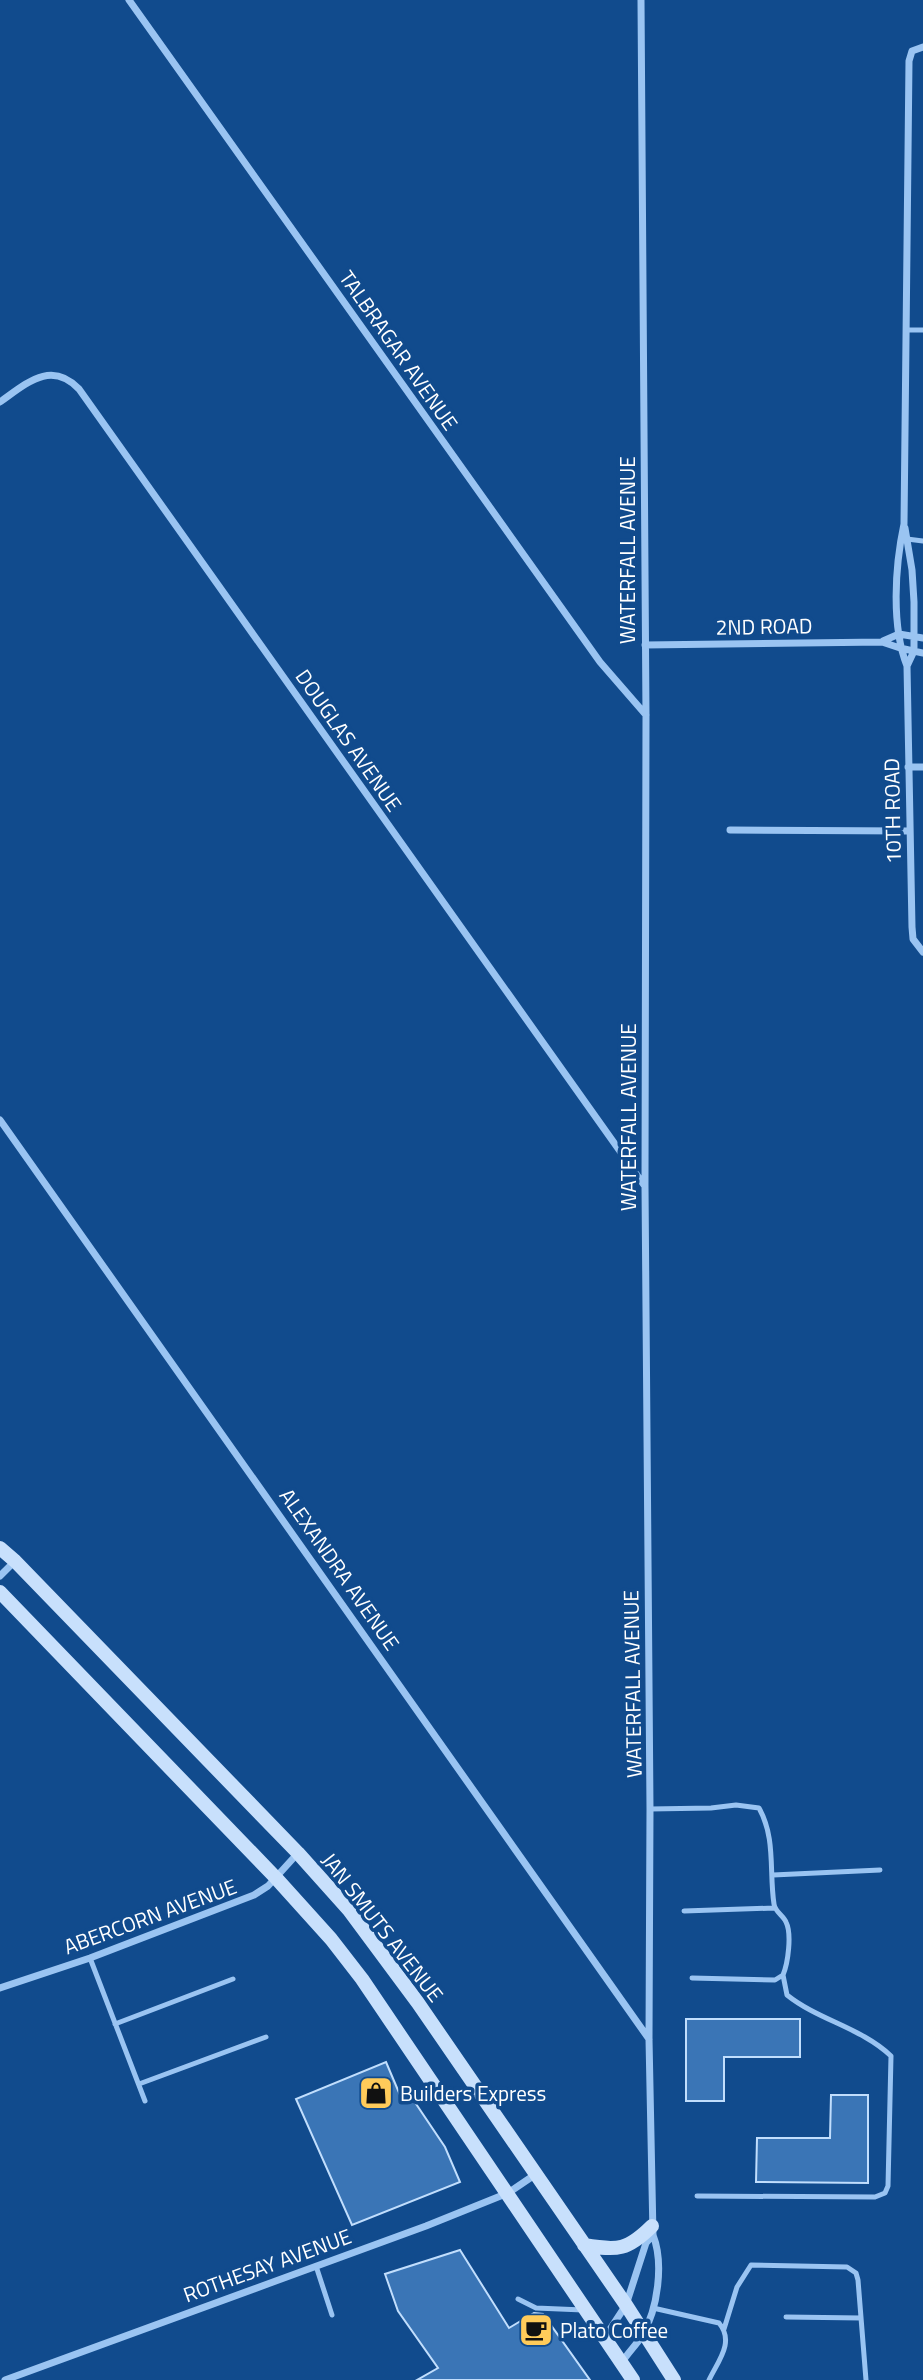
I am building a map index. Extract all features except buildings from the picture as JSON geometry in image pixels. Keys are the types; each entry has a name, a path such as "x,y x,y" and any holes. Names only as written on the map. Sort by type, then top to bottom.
{"main road":[{"name":"JAN SMUTS AVENUE","path":"0,1548 298,1853 349,1910 382,1952 536,2174 674,2380"},
{"path":"0,1592 276,1878 331,1939 362,1979 633,2380"},
{"path":"584,2245 610,2249 629,2246 653,2230"}],"street":[{"name":"TALBRAGAR AVENUE","path":"129,0 600,662 646,716"},
{"name":"WATERFALL AVENUE","path":"622,2362 643,2334 653,2308 658,2268 653,2230 649,2039 646,716 641,0"},
{"path":"914,650 912,570 904,524 909,61 912,51 923,47"},
{"name":"DOUGLAS AVENUE","path":"0,402 37,378 54,374 68,379 79,389 645,1185"},
{"name":"10TH ROAD","path":"904,524 898,558 899,634 900,648 907,666 913,939 923,952"},
{"name":"2ND ROAD","path":"882,642 899,634"},
{"path":"899,634 923,638"},
{"name":"2ND ROAD","path":"645,645 882,642 923,653"},
{"name":"10TH ROAD","path":"907,666 914,650"},
{"path":"908,767 923,768"},
{"path":"730,830 909,831"},
{"name":"ALEXANDRA AVENUE","path":"0,1120 649,2039"},
{"path":"0,1576 15,1561"},
{"name":"ABERCORN AVENUE","path":"0,1988 90,1958 254,1895 276,1878 298,1853"},
{"name":"ROTHESAY AVENUE","path":"5,2380 426,2227 508,2193 536,2174"},
{"name":"WATERFALL AVENUE","path":"605,2337 626,2305 646,2243 653,2230"}],"lane":[{"path":"906,330 923,330"},
{"path":"907,539 923,541"},
{"path":"650,1809 736,1805 759,1808 766,1822 774,1908 787,1923 789,1950 783,1975 787,1995 801,2006 876,2043 892,2059 888,2186 885,2193 875,2197 697,2196"},
{"path":"773,1875 880,1870"},
{"path":"684,1911 774,1908"},
{"path":"90,1958 145,2101"},
{"path":"692,1978 775,1980 783,1975"},
{"path":"115,2024 233,1979"},
{"path":"139,2084 266,2038"},
{"path":"724,2329 737,2287 751,2265 847,2267 856,2273 858,2280 866,2380"},
{"path":"316,2266 332,2315"},
{"path":"517,2299 547,2310 586,2310"},
{"path":"653,2308 719,2323 724,2329 727,2337 724,2348 709,2380"},
{"path":"786,2317 861,2318"}],"place":[{"name":"Builders Express","path":"376,2093"},
{"name":"Plato Coffee","path":"536,2330"}]}
